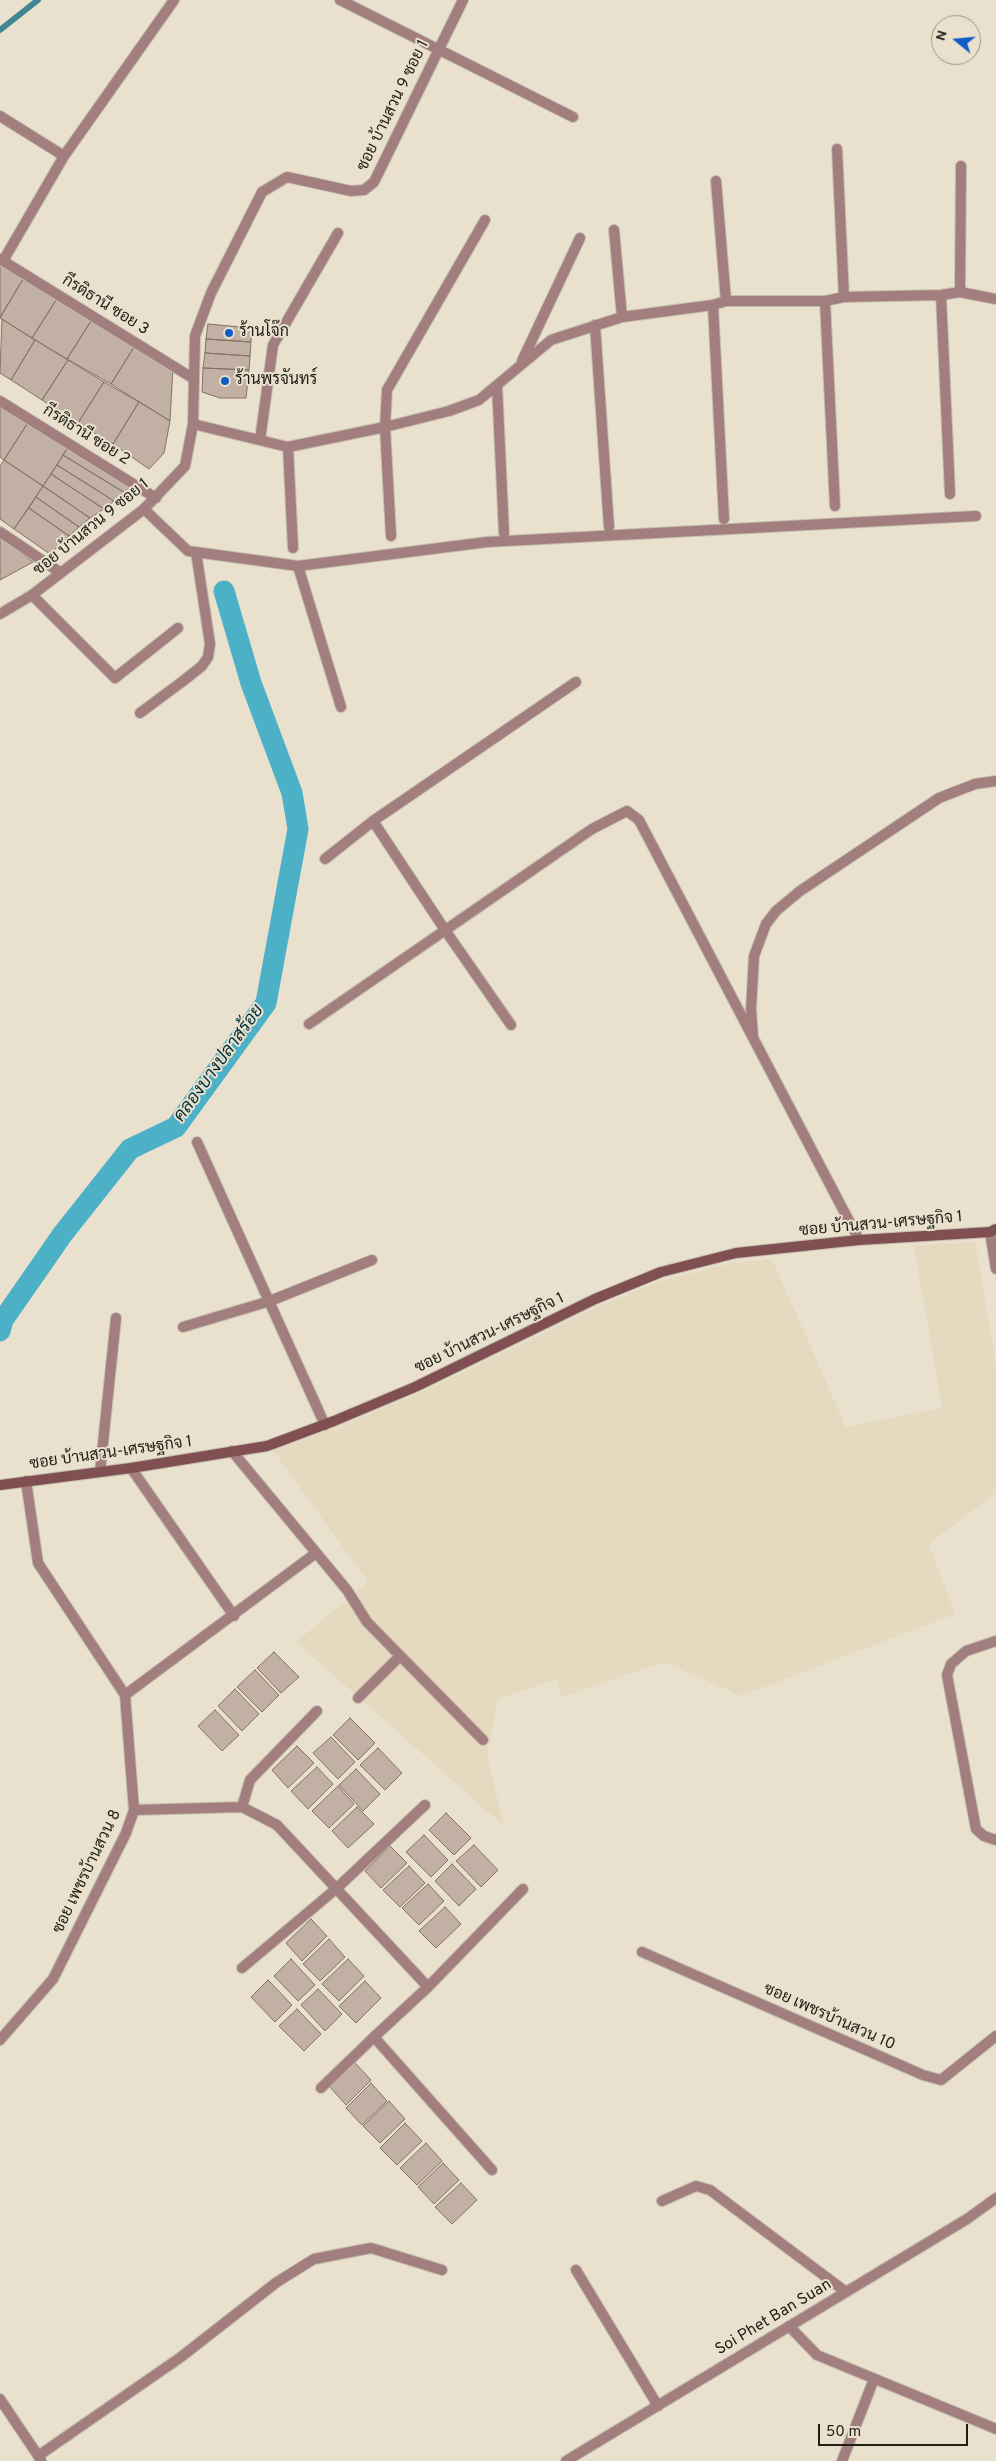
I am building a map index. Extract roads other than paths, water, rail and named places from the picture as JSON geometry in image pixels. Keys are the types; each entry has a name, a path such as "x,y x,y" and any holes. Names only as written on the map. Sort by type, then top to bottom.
{"street":[{"path":"1,260 64,156 174,0"},
{"path":"340,0 573,117"},
{"name":"ซอย บ้านสวน 9 ซอย 1","path":"0,614 32,595 144,509 185,466 193,424 195,336 211,294 262,192 287,177 351,191 364,190 374,182 463,0"},
{"path":"0,116 64,156"},
{"path":"837,149 844,296"},
{"path":"960,292 961,166"},
{"path":"716,181 726,300"},
{"path":"391,536 385,427 387,390 485,220"},
{"path":"614,230 622,317"},
{"path":"260,440 273,345 338,233"},
{"path":"520,365 580,238"},
{"name":"กีรติธานี ซอย 3","path":"1,260 194,379"},
{"path":"193,424 288,447 385,427 449,411 479,400 551,340 595,324 622,317 713,305 726,300 825,300 844,296 941,295 960,292 996,299"},
{"path":"941,295 950,494"},
{"path":"825,300 835,506"},
{"path":"713,305 724,519"},
{"path":"595,324 609,527"},
{"path":"496,385 504,533"},
{"name":"กีรติธานี ซอย 2","path":"0,401 156,498"},
{"path":"288,447 293,548"},
{"path":"144,509 188,551 298,566 487,542 976,516"},
{"path":"0,532 61,573"},
{"path":"140,713 196,671 208,657 210,644 196,552"},
{"path":"298,566 341,707"},
{"path":"32,595 115,678 178,628"},
{"path":"325,859 373,821 576,682"},
{"path":"753,1038 751,1009 754,956 762,932 776,912 800,892 939,798 975,784 996,780"},
{"path":"309,1024 592,829 627,811 639,820 858,1240"},
{"path":"373,821 511,1025"},
{"path":"197,1142 325,1425"},
{"path":"993,1230 996,1269"},
{"name":"ซอย บ้านสวน-เศรษฐกิจ 1","path":"0,1485 131,1468 267,1446 325,1425 415,1387 595,1299 661,1272 736,1254 858,1240 993,1230"},
{"path":"183,1327 270,1301 372,1260"},
{"path":"100,1472 116,1318"},
{"path":"232,1451 347,1590 367,1622 483,1740"},
{"path":"131,1468 234,1616"},
{"name":"ซอย เพชรบ้านสวน 8","path":"0,2040 53,1979 126,1833 134,1810 125,1695 38,1563 26,1482"},
{"path":"125,1695 234,1616 316,1553"},
{"path":"996,1641 966,1651 951,1664 947,1675 976,1829 984,1836 996,1840"},
{"path":"358,1698 400,1656"},
{"path":"242,1808 250,1780 317,1711"},
{"path":"242,1968 337,1888 425,1804"},
{"path":"134,1810 242,1808 277,1826 428,1987"},
{"path":"321,2088 428,1987 524,1889"},
{"name":"ซอย เพชรบ้านสวน 10","path":"642,1952 922,2075 941,2080 996,2036"},
{"path":"374,2037 492,2170"},
{"path":"662,2201 696,2186 710,2190 846,2292"},
{"name":"Soi Phet Ban Suan","path":"566,2461 967,2219 996,2198"},
{"path":"0,2399 40,2459 181,2357 277,2282 314,2259 371,2248 442,2270"},
{"path":"576,2270 658,2406"},
{"path":"789,2326 817,2355 996,2429"},
{"path":"842,2461 874,2379"}],"waterway":[{"path":"0,30 38,0"},
{"name":"คลองบางปลาสร้อย","path":"0,1331 3,1320 62,1235 130,1149 176,1127 266,1003 298,829 292,793 251,683 224,591"}],"place":[{"name":"ร้านโจ๊ก","path":"229,333"},
{"name":"ร้านพรจันทร์","path":"225,381"}]}
